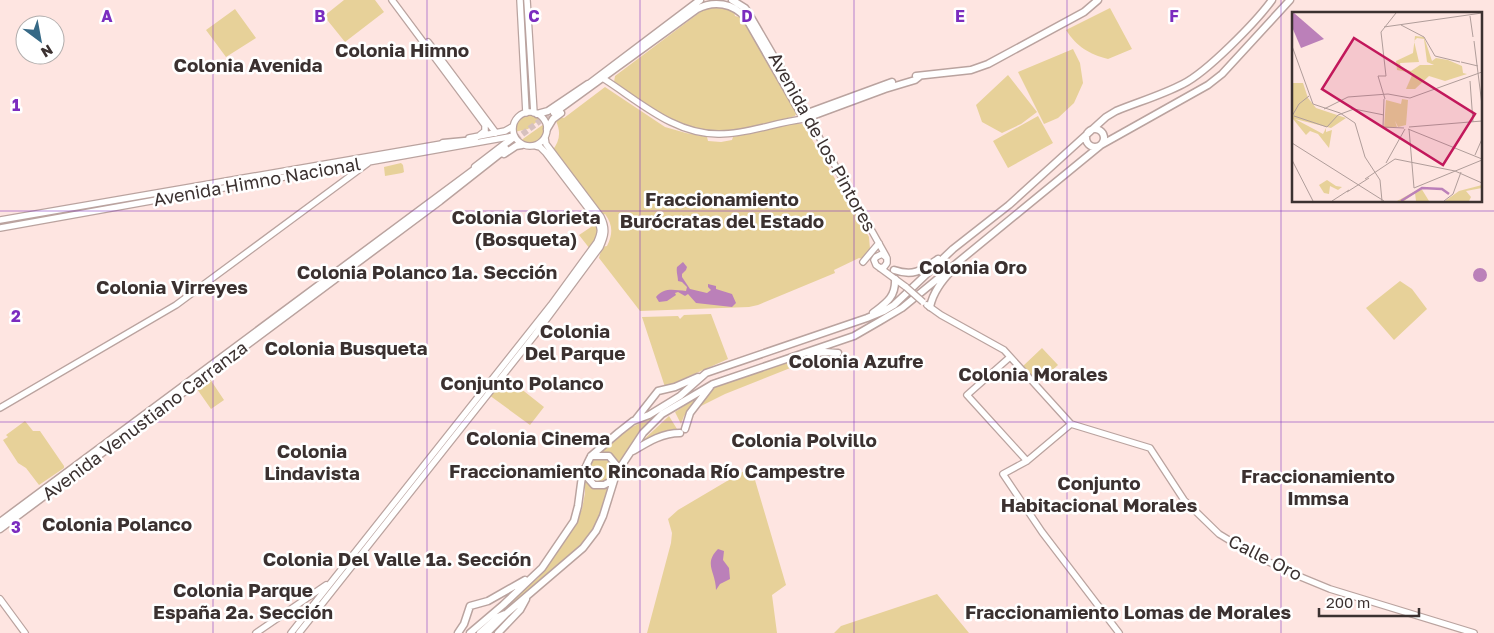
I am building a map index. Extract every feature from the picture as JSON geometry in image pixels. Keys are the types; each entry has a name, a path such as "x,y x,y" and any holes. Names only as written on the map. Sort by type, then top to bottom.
{"main road":[{"path":"392,0 496,133"},
{"path":"397,0 485,126 485,131 477,138"},
{"path":"520,0 526,112"},
{"path":"527,0 535,113 544,120 547,128"},
{"path":"554,112 700,0"},
{"path":"732,0 745,8 764,44"},
{"path":"604,78 673,124 687,130 720,134 730,133 806,118 915,80 920,76 971,70 988,64 1084,12 1098,0"},
{"path":"636,420 658,391 675,387 706,373 770,350 867,318 894,305 954,248 1026,190 1089,131 1116,111 1184,84 1197,75 1260,15 1272,0"},
{"path":"585,467 587,478 594,485 604,485 615,476 643,433 666,411 713,384 854,336 902,308 1100,146 1208,85 1222,74 1290,0"},
{"path":"594,83 587,93 553,119 547,128 544,138 536,146 527,147 522,145 514,137 512,128 517,118 526,112 548,111 582,86 604,78 697,9 707,4 719,2 743,13 764,44"},
{"name":"Avenida de los Pintores","path":"764,44 904,285"},
{"path":"443,144 477,138 512,128"},
{"path":"1089,131 1098,130 1102,133 1104,138 1100,146"},
{"path":"1089,131 1086,138 1089,145 1100,146"},
{"path":"469,175 514,137"},
{"name":"Avenida Himno Nacional","path":"0,228 514,137"},
{"path":"292,633 594,256 606,234 605,224 601,217 546,144 544,138"},
{"path":"484,142 497,144 496,151"},
{"name":"Avenida Himno Nacional","path":"0,220 443,144"},
{"path":"469,175 516,146 522,145"},
{"path":"299,633 528,339 590,252 600,234 601,227 597,220 546,153 536,146"},
{"name":"Avenida Venustiano Carranza","path":"0,522 505,149"},
{"path":"0,408 176,305 368,163"},
{"name":"Avenida Venustiano Carranza","path":"0,529 469,175"},
{"path":"863,262 879,242"},
{"name":"Avenida de los Pintores","path":"877,256 879,242"},
{"path":"894,270 903,273 916,273 954,248"},
{"path":"880,268 885,266 887,258 880,254 874,262 876,265 880,268 895,279 904,285 923,302 941,315 1004,350 1071,424 1027,462 1002,474 1042,532 1120,633"},
{"path":"930,307 934,294 941,282 964,257"},
{"path":"867,318 891,298 895,279"},
{"path":"782,347 782,353 786,359"},
{"path":"770,350 776,355 774,364"},
{"path":"796,355 838,353"},
{"path":"1010,357 967,395 1027,462"},
{"path":"470,633 542,568 574,520 582,476 592,456 636,420 689,388 706,373"},
{"path":"630,453 658,437 682,431 690,413 713,384"},
{"name":"Calle Oro","path":"1071,424 1150,448 1184,500 1220,534 1252,554 1330,589 1474,633"},
{"path":"487,633 507,613 583,548 596,531 603,516 617,466 609,456 592,456"},
{"path":"458,633 464,624 470,606 483,604 514,588 542,568"},
{"path":"256,633 332,581"},
{"path":"498,633 520,610 527,596"},
{"path":"465,633 500,602 511,597"},
{"path":"0,599 25,633"},
{"path":"480,633 498,617 507,613"}],"shaded area":[{"path":"344,0 375,0 384,12 345,42 324,16"},
{"path":"715,6 724,7 734,12 735,16 739,17 742,15 797,112 795,116 750,129 721,132 693,130 670,120 614,82 615,76 703,10"},
{"path":"1110,8 1132,49 1108,59 1084,49 1066,30"},
{"path":"235,9 256,38 226,57 206,30"},
{"path":"1073,49 1080,63 1083,83 1074,103 1058,118 1044,124 1018,72"},
{"path":"1008,75 1037,112 1021,124 1002,133 982,122 976,105"},
{"path":"605,87 665,127 707,137 708,141 721,142 732,140 733,137 795,123 803,124 869,237 870,249 863,259 859,258 834,270 835,273 758,305 749,307 640,311 599,258 602,247 607,246 610,237 611,226 608,218 605,214 601,215 552,151 557,144 559,136 556,121 561,117 564,118"},
{"path":"527,114 533,114 540,119 528,129 514,132 517,121"},
{"path":"1038,116 1053,143 1008,168 993,141"},
{"path":"544,124 544,134 538,142 530,144 520,141"},
{"path":"401,163 404,172 385,176 384,167"},
{"path":"597,223 600,227 590,249 579,235"},
{"path":"683,262 687,267 682,277 690,289 707,293 711,290 708,284 716,286 716,289 732,294 736,303 732,307 696,303 688,294 685,296 678,292 667,301 659,302 656,297 662,292 670,290 686,291 687,287 678,281 677,272 677,267"},
{"path":"1477,268 1483,268 1487,275 1483,282 1477,282 1473,278 1473,272"},
{"path":"1400,281 1412,289 1427,309 1394,340 1366,308"},
{"path":"711,314 728,359 665,387 642,317 678,316 680,319 684,315"},
{"path":"1042,348 1058,365 1037,384 1022,367"},
{"path":"823,355 725,394 695,409 715,387 802,357"},
{"path":"505,376 544,407 530,425 489,395"},
{"path":"210,379 224,400 211,409 197,389"},
{"path":"701,395 684,416 681,424 675,412"},
{"path":"655,416 618,464 609,453 598,453 632,427"},
{"path":"669,416 677,429 639,444"},
{"path":"25,421 33,431 40,431 64,466 64,468 39,485 26,468 18,463 3,440 8,437 6,435"},
{"path":"601,458 610,462 614,471 610,480 601,484 592,480 588,471 592,462"},
{"path":"744,471 751,473 755,480 786,585 772,595 777,633 647,633 671,543 672,533 668,519 678,510"},
{"path":"585,478 591,487 608,488 600,519 581,547 501,613 500,611 538,578 574,527 582,509"},
{"path":"718,549 724,551 723,560 729,568 730,579 720,584 716,590 711,559"},
{"path":"937,594 969,633 834,633 841,626"}],"tunnel":[{"path":"508,145 553,111"}],"district":[{"name":"Colonia Himno","path":"402,50"},
{"name":"Colonia Avenida","path":"248,65"},
{"name":"Fraccionamiento Burócratas del Estado","path":"722,210"},
{"name":"Colonia Glorieta (Bosqueta)","path":"526,228"},
{"name":"Colonia Oro","path":"973,267"},
{"name":"Colonia Polanco 1a. Sección","path":"427,272"},
{"name":"Colonia Virreyes","path":"172,287"},
{"name":"Colonia Del Parque","path":"575,342"},
{"name":"Colonia Busqueta","path":"346,348"},
{"name":"Colonia Azufre","path":"856,361"},
{"name":"Colonia Morales","path":"1033,374"},
{"name":"Conjunto Polanco","path":"522,383"},
{"name":"Colonia Cinema","path":"538,438"},
{"name":"Colonia Polvillo","path":"804,440"},
{"name":"Colonia Lindavista","path":"312,462"},
{"name":"Fraccionamiento Rinconada Río Campestre","path":"647,471"},
{"name":"Fraccionamiento Immsa","path":"1318,487"},
{"name":"Conjunto Habitacional Morales","path":"1099,494"},
{"name":"Colonia Polanco","path":"117,524"},
{"name":"Colonia Del Valle 1a. Sección","path":"397,559"},
{"name":"Colonia Parque España 2a. Sección","path":"243,601"},
{"name":"Fraccionamiento Lomas de Morales","path":"1128,612"}]}
